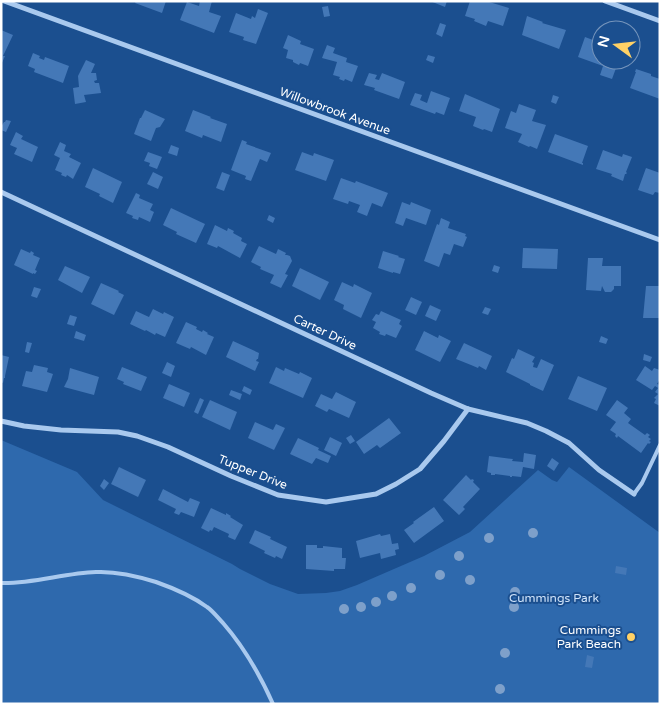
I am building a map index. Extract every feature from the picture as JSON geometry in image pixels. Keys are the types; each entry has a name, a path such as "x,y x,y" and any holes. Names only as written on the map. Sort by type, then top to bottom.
{"street":[{"name":"Willowbrook Avenue","path":"4,1 660,240"},
{"path":"605,1 660,21"},
{"name":"Carter Drive","path":"1,192 431,393 468,409 527,423 546,431 569,444 599,470 634,494"},
{"name":"Tupper Drive","path":"1,421 24,426 61,430 118,432 137,436 168,447 278,495 326,502 376,494 420,469 468,409"}],"lane":[{"path":"634,494 642,483 660,446"},
{"path":"1,583 26,582 97,571 130,575 178,591 208,608 227,628 246,654 273,704"}],"green space":[{"name":"Cummings Park","path":"1,440 77,472 103,500 270,584 298,594 340,591 424,556 470,532 538,470 557,482 569,467 660,533 660,704 1,704"}],"building":[{"path":"136,1 166,1 162,13 135,3"},
{"path":"200,1 212,1 209,12 221,16 214,33 180,20 187,2 199,6"},
{"path":"430,1 447,1 445,7"},
{"path":"470,1 486,1 509,8 503,26 488,21 486,26 474,21 475,19 465,16"},
{"path":"328,6 330,16 324,17 322,7"},
{"path":"258,9 268,13 256,44 243,40 244,37 229,32 236,13 251,19 252,16 255,18"},
{"path":"527,16 542,23 566,30 559,49 522,35"},
{"path":"440,23 446,25 442,37 436,34"},
{"path":"1,30 13,35 1,65"},
{"path":"288,35 301,41 300,44 314,49 308,66 300,63 299,65 293,62 293,60 286,58 288,50 283,48"},
{"path":"585,37 591,39 591,62 578,57"},
{"path":"327,45 335,48 333,53 347,58 346,62 358,66 352,82 345,79 344,81 339,79 340,77 333,75 337,62 322,58"},
{"path":"33,53 44,60 45,57 69,66 63,83 34,72 35,69 28,66"},
{"path":"428,55 435,57 433,63 426,60"},
{"path":"86,60 95,64 91,73 96,73 97,80 94,81 99,83 101,93 84,95 86,102 75,104 73,88 79,87 78,76"},
{"path":"602,70 615,70 612,79 600,75"},
{"path":"639,70 660,79 660,99 630,88 635,72"},
{"path":"369,73 377,75 375,79 379,80 382,73 405,82 399,99 364,85"},
{"path":"431,91 450,98 444,115 436,112 435,114 410,105 415,93 422,95 420,100 427,103"},
{"path":"465,94 500,109 492,132 473,126 476,117 459,111"},
{"path":"553,95 559,97 556,104 551,102"},
{"path":"519,104 536,110 532,121 546,125 537,149 518,142 522,134 505,128 511,111 516,113"},
{"path":"145,110 165,119 160,127 156,128 151,141 134,134"},
{"path":"193,110 227,124 221,142 203,135 202,138 185,131"},
{"path":"6,120 11,121 6,132 1,130 1,127"},
{"path":"16,132 23,136 21,139 38,147 32,162 14,154 17,148 10,145"},
{"path":"555,134 588,146 583,165 548,152"},
{"path":"242,140 247,142 246,144 271,153 267,162 260,159 251,181 245,179 246,176 231,170"},
{"path":"60,142 66,145 64,151 71,154 69,157 81,163 73,179 67,175 66,177 61,175 62,173 55,170 60,158 54,155"},
{"path":"171,145 179,148 177,156 168,153"},
{"path":"603,150 622,157 623,154 632,157 623,181 611,176 612,174 596,169"},
{"path":"148,152 162,157 157,169 149,166 150,163 144,161"},
{"path":"302,152 313,156 314,153 334,160 326,181 295,170"},
{"path":"93,168 122,182 113,203 85,187"},
{"path":"646,168 660,173 660,193 655,192 653,195 638,190"},
{"path":"153,172 163,177 158,189 147,184"},
{"path":"222,172 230,175 224,191 216,188"},
{"path":"341,178 355,183 356,181 388,193 382,207 372,203 367,216 357,212 360,205 349,201 348,204 333,199"},
{"path":"136,193 140,195 139,198 153,204 150,210 154,212 150,222 139,217 138,220 132,218 133,216 126,213"},
{"path":"402,202 410,205 411,202 431,210 426,225 406,218 403,226 395,223"},
{"path":"171,208 205,224 196,243 176,234 177,232 163,225"},
{"path":"269,215 275,218 273,223 267,220"},
{"path":"441,218 450,222 448,228 466,234 465,236 467,237 463,247 454,244 450,255 444,253 439,267 424,261 437,224 439,225"},
{"path":"215,225 227,231 228,228 234,231 233,233 242,238 241,241 247,244 240,258 218,246 217,248 207,244"},
{"path":"259,246 276,254 278,249 286,253 285,255 290,256 292,261 285,274 288,275 281,288 270,283 274,275 260,269 261,267 251,262"},
{"path":"523,248 558,249 557,269 522,268"},
{"path":"21,249 30,253 31,251 34,253 33,255 40,258 35,274 14,265"},
{"path":"383,251 405,259 400,274 378,268"},
{"path":"588,258 603,258 602,266 621,266 621,286 614,286 611,292 605,292 602,286 601,291 586,290"},
{"path":"494,265 500,267 498,273 492,271"},
{"path":"65,266 90,277 82,293 58,280"},
{"path":"300,268 329,282 320,300 292,286"},
{"path":"342,282 353,287 354,284 372,293 361,318 343,309 344,305 334,300"},
{"path":"101,283 124,295 114,315 91,304"},
{"path":"646,286 660,286 660,318 643,318"},
{"path":"34,287 41,289 37,298 31,296"},
{"path":"411,297 422,302 416,315 405,310"},
{"path":"430,305 441,310 436,321 425,316"},
{"path":"485,307 491,309 488,315 482,313"},
{"path":"153,309 174,317 165,337 156,333 155,335 130,324 136,311 149,317"},
{"path":"381,311 401,320 399,324 402,326 396,338 386,334 385,336 379,334 380,332 373,328 376,322 372,320"},
{"path":"70,315 77,317 74,326 67,324"},
{"path":"186,322 214,337 206,355 191,347 190,349 176,343"},
{"path":"76,331 86,335 84,341 74,338"},
{"path":"424,331 438,338 439,335 451,341 440,362 415,350"},
{"path":"601,336 608,339 606,344 599,342"},
{"path":"233,341 259,353 256,361 259,362 255,371 226,357"},
{"path":"27,342 32,343 29,353 25,352"},
{"path":"464,343 492,356 486,370 456,359"},
{"path":"518,349 535,357 532,362 534,363 533,367 537,368 541,359 554,365 543,391 506,372"},
{"path":"644,354 652,357 650,362 643,360"},
{"path":"1,355 9,357 3,383 1,382"},
{"path":"167,362 175,366 171,377 162,373"},
{"path":"34,365 48,368 47,372 53,374 47,392 22,386 26,371 32,372"},
{"path":"645,366 652,371 654,368 660,370 660,379 657,384 660,385 660,406 654,403 656,399 654,398 658,394 655,392 658,388 655,386 652,390 636,380"},
{"path":"122,367 147,377 141,391 123,384 124,382 117,379"},
{"path":"276,367 284,371 285,368 299,374 300,372 312,378 303,398 269,383"},
{"path":"70,368 99,377 94,395 64,387"},
{"path":"578,376 607,388 597,411 568,399"},
{"path":"169,384 190,393 184,407 163,398"},
{"path":"244,386 252,390 250,395 242,391"},
{"path":"231,390 242,394 240,400 229,395"},
{"path":"336,392 356,402 349,418 329,409 327,412 315,406 321,394 332,399"},
{"path":"200,398 204,400 198,414 194,412"},
{"path":"210,400 237,412 230,430 202,417"},
{"path":"617,400 628,408 624,413 631,419 628,423 645,435 647,433 650,435 648,437 651,439 649,441 651,442 648,443 641,453 618,436 617,438 616,434 610,430 616,422 606,415"},
{"path":"389,418 401,433 380,448 377,445 364,454 356,442"},
{"path":"255,422 273,430 276,424 285,428 274,450 248,438"},
{"path":"351,435 355,441 350,444 346,438"},
{"path":"330,437 342,443 336,456 324,450"},
{"path":"298,438 331,456 328,463 316,458 312,464 290,454"},
{"path":"524,453 536,455 534,469 523,467 521,477 491,475 491,473 487,472 489,456 523,462"},
{"path":"552,458 559,463 554,471 547,466"},
{"path":"119,467 146,480 138,497 111,484"},
{"path":"466,475 471,480 474,480 473,482 480,489 463,507 465,509 459,515 443,500"},
{"path":"104,479 109,483 104,490 100,486"},
{"path":"163,489 188,502 190,498 200,502 194,517 181,512 179,515 174,513 176,509 158,500"},
{"path":"434,507 444,521 414,543 404,530"},
{"path":"211,508 226,515 226,513 243,525 235,540 228,537 229,534 214,527 209,532 201,528"},
{"path":"255,530 287,547 282,559 264,553 265,551 249,543"},
{"path":"380,534 381,536 390,534 392,544 398,543 399,549 395,550 396,555 381,559 380,553 360,558 356,541"},
{"path":"306,545 317,545 317,548 323,548 323,546 342,548 342,558 346,558 345,569 334,569 334,571 306,569"},
{"path":"616,566 627,568 626,575 615,573"},
{"path":"587,655 594,657 592,668 585,667"}],"place":[{"name":"Cummings Park Beach","path":"631,637"}]}
